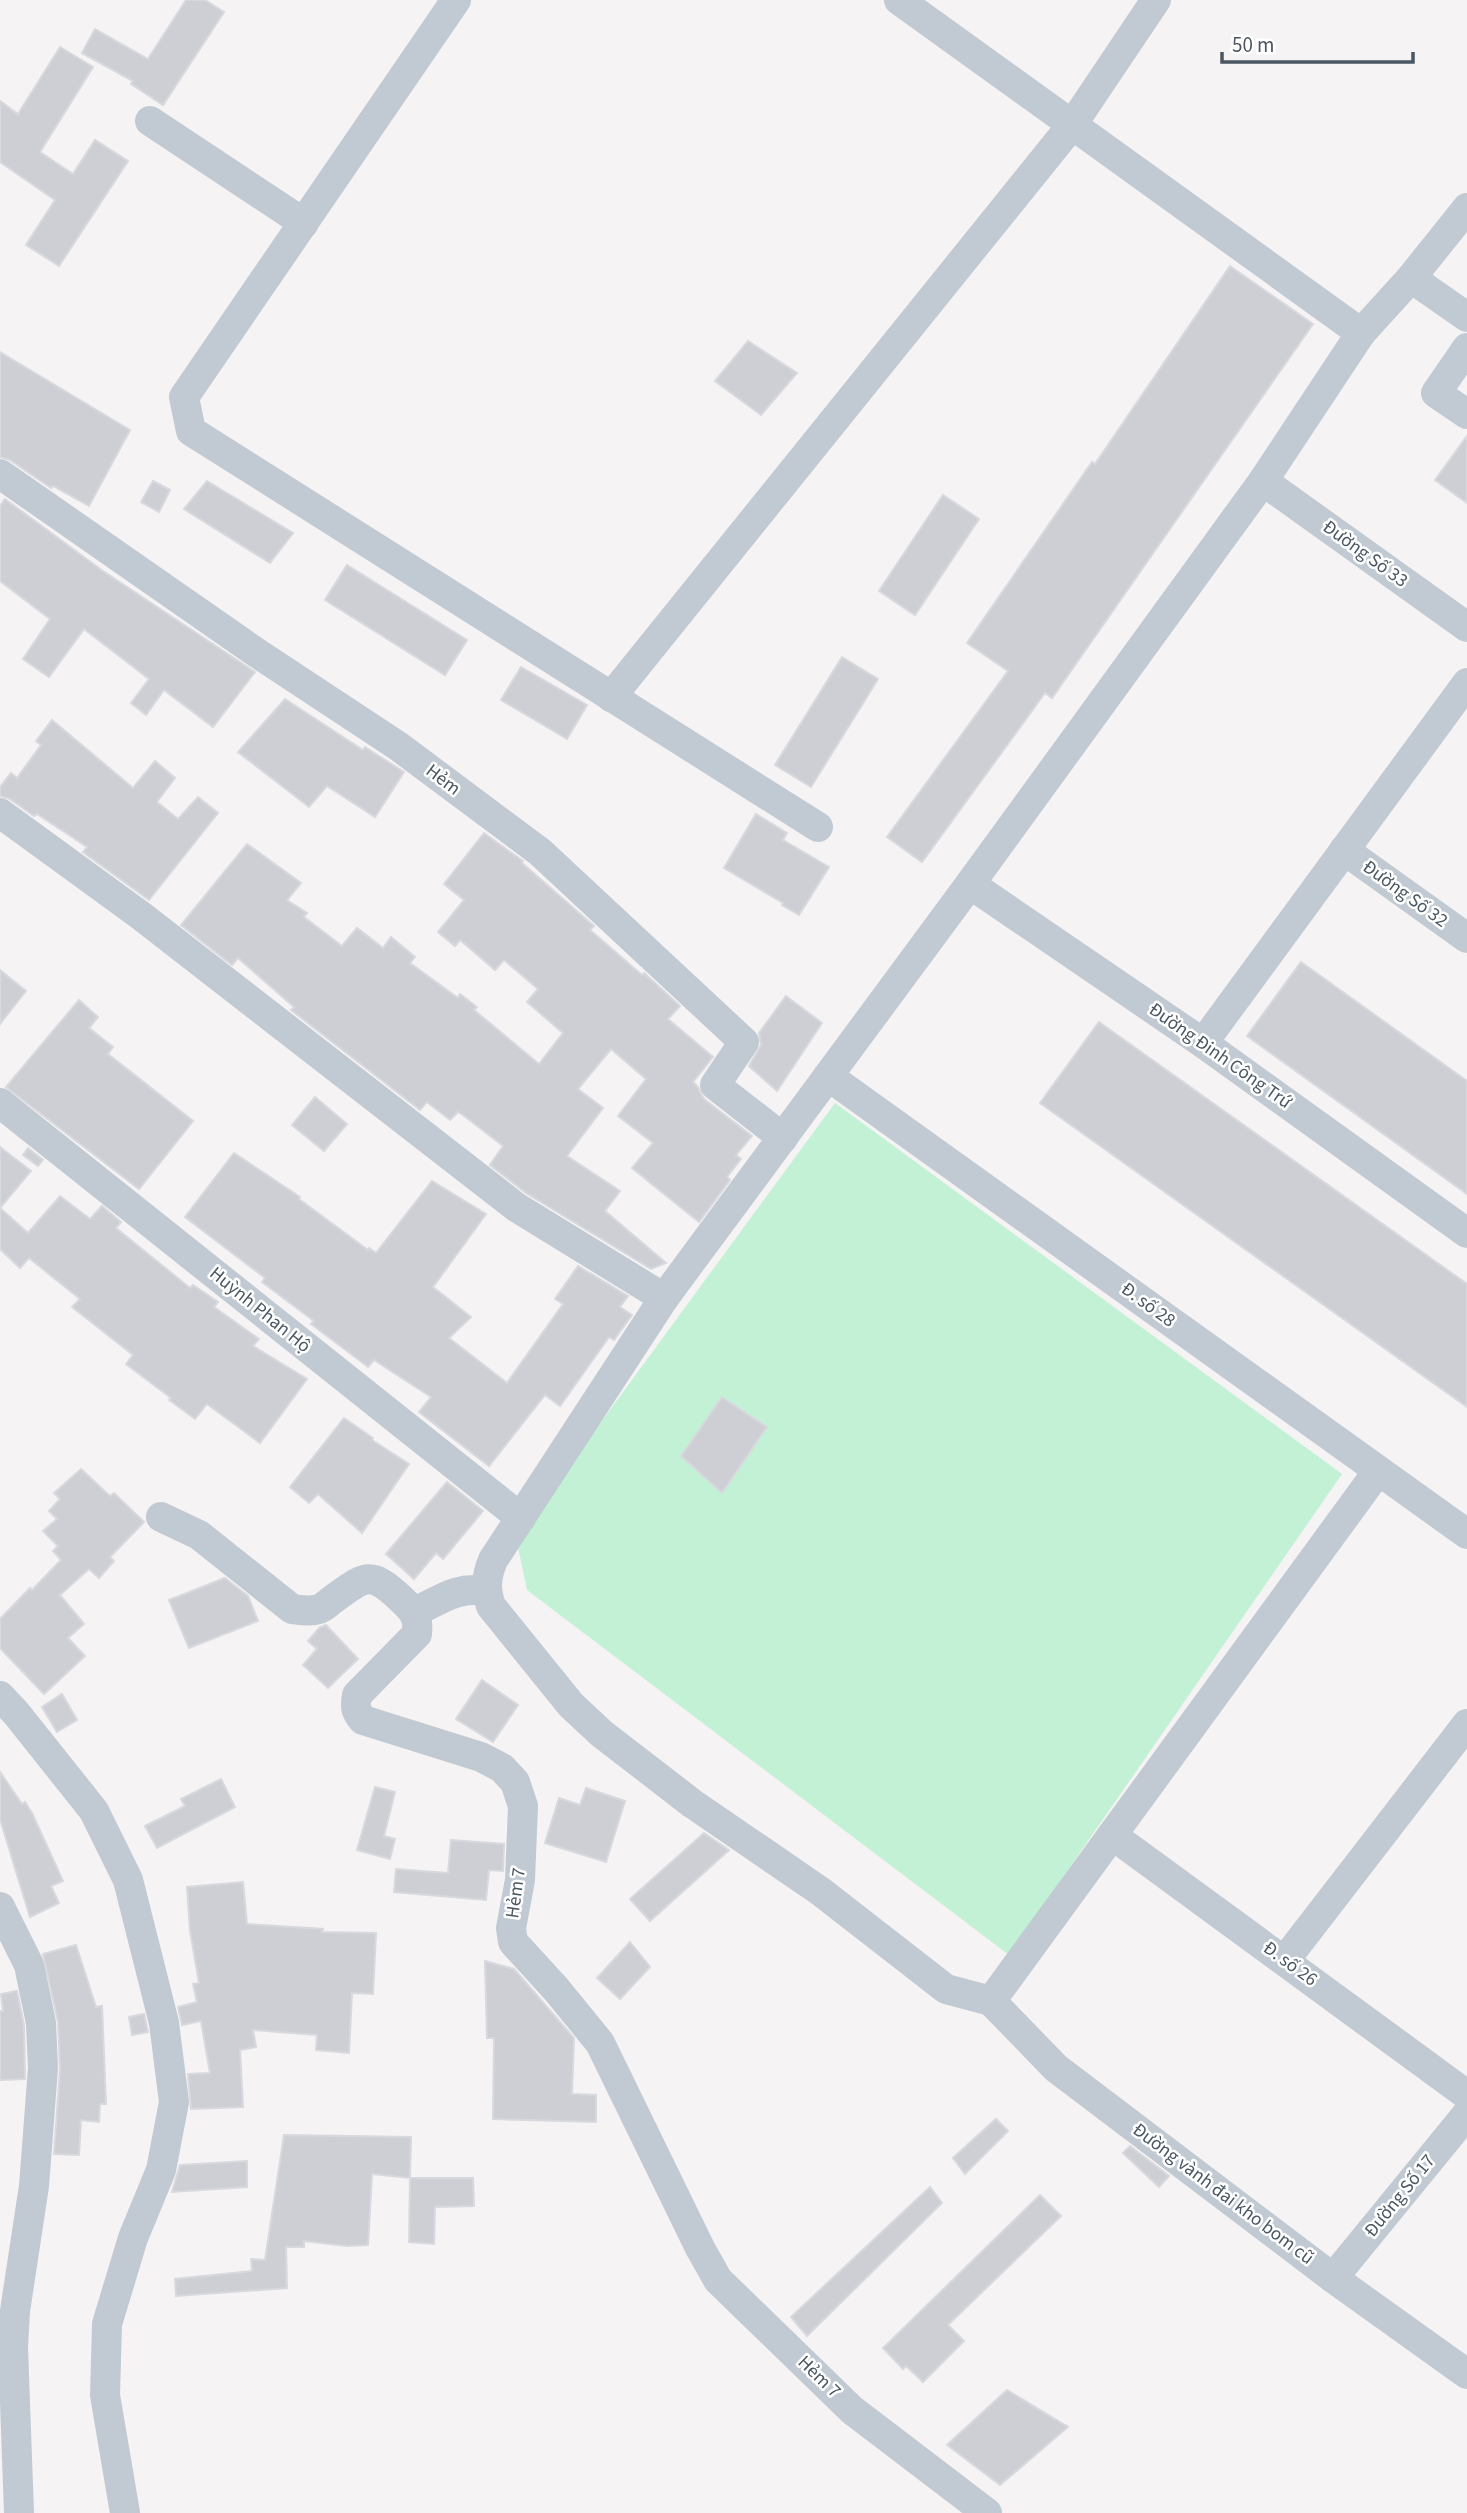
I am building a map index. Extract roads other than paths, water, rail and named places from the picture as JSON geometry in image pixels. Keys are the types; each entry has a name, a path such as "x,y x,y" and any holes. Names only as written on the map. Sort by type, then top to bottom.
{"street":[{"path":"456,0 184,397 191,431 818,827"},
{"path":"899,0 1361,333"},
{"path":"611,697 1072,125 1156,0"},
{"path":"150,121 304,223"},
{"path":"1378,1471 991,2001 946,1989 820,1891 693,1804 601,1733 571,1705 491,1606 486,1591 487,1573 493,1560 664,1298 1263,481 1361,333 1411,278 1467,208"},
{"path":"1411,278 1467,317"},
{"path":"1467,348 1436,393 1467,414"},
{"name":"Hẻm","path":"0,474 398,746 540,852 744,1042 715,1085 783,1138"},
{"name":"Đường Số 33","path":"1263,481 1467,627"},
{"path":"1203,1043 1467,683"},
{"path":"0,813 140,915 516,1207 664,1298"},
{"name":"Đường Số 32","path":"1344,849 1467,938"},
{"name":"Đường Đinh Công Trứ","path":"970,884 1203,1043 1467,1233"},
{"name":"Đ. số 28","path":"828,1076 1467,1534"},
{"name":"Huỳnh Phan Hộ","path":"0,1103 521,1518"},
{"path":"161,1517 199,1535 292,1609 320,1609 358,1581 371,1578 383,1582 415,1612 456,1591 470,1588 486,1591"},
{"name":"Hẻm 7","path":"415,1612 419,1621 416,1634 358,1695 355,1705 357,1713 362,1720 481,1757 502,1768 515,1782 523,1806 520,1880 511,1928 513,1942 600,2043 699,2248 718,2280 852,2410 987,2513"},
{"path":"0,1696 94,1811 128,1880 164,2023 174,2102 161,2170 133,2238 107,2324 105,2395 125,2513"},
{"path":"1285,1960 1467,1724"},
{"name":"Đ. số 26","path":"1112,1835 1467,2095"},
{"path":"0,1907 29,1965 41,2023 43,2068 34,2186 15,2311 13,2347 19,2513"},
{"name":"Đường vành đai kho bom cũ","path":"991,2001 1056,2068 1334,2278 1467,2374"},
{"name":"Đường Số 17","path":"1334,2278 1467,2114"}]}
